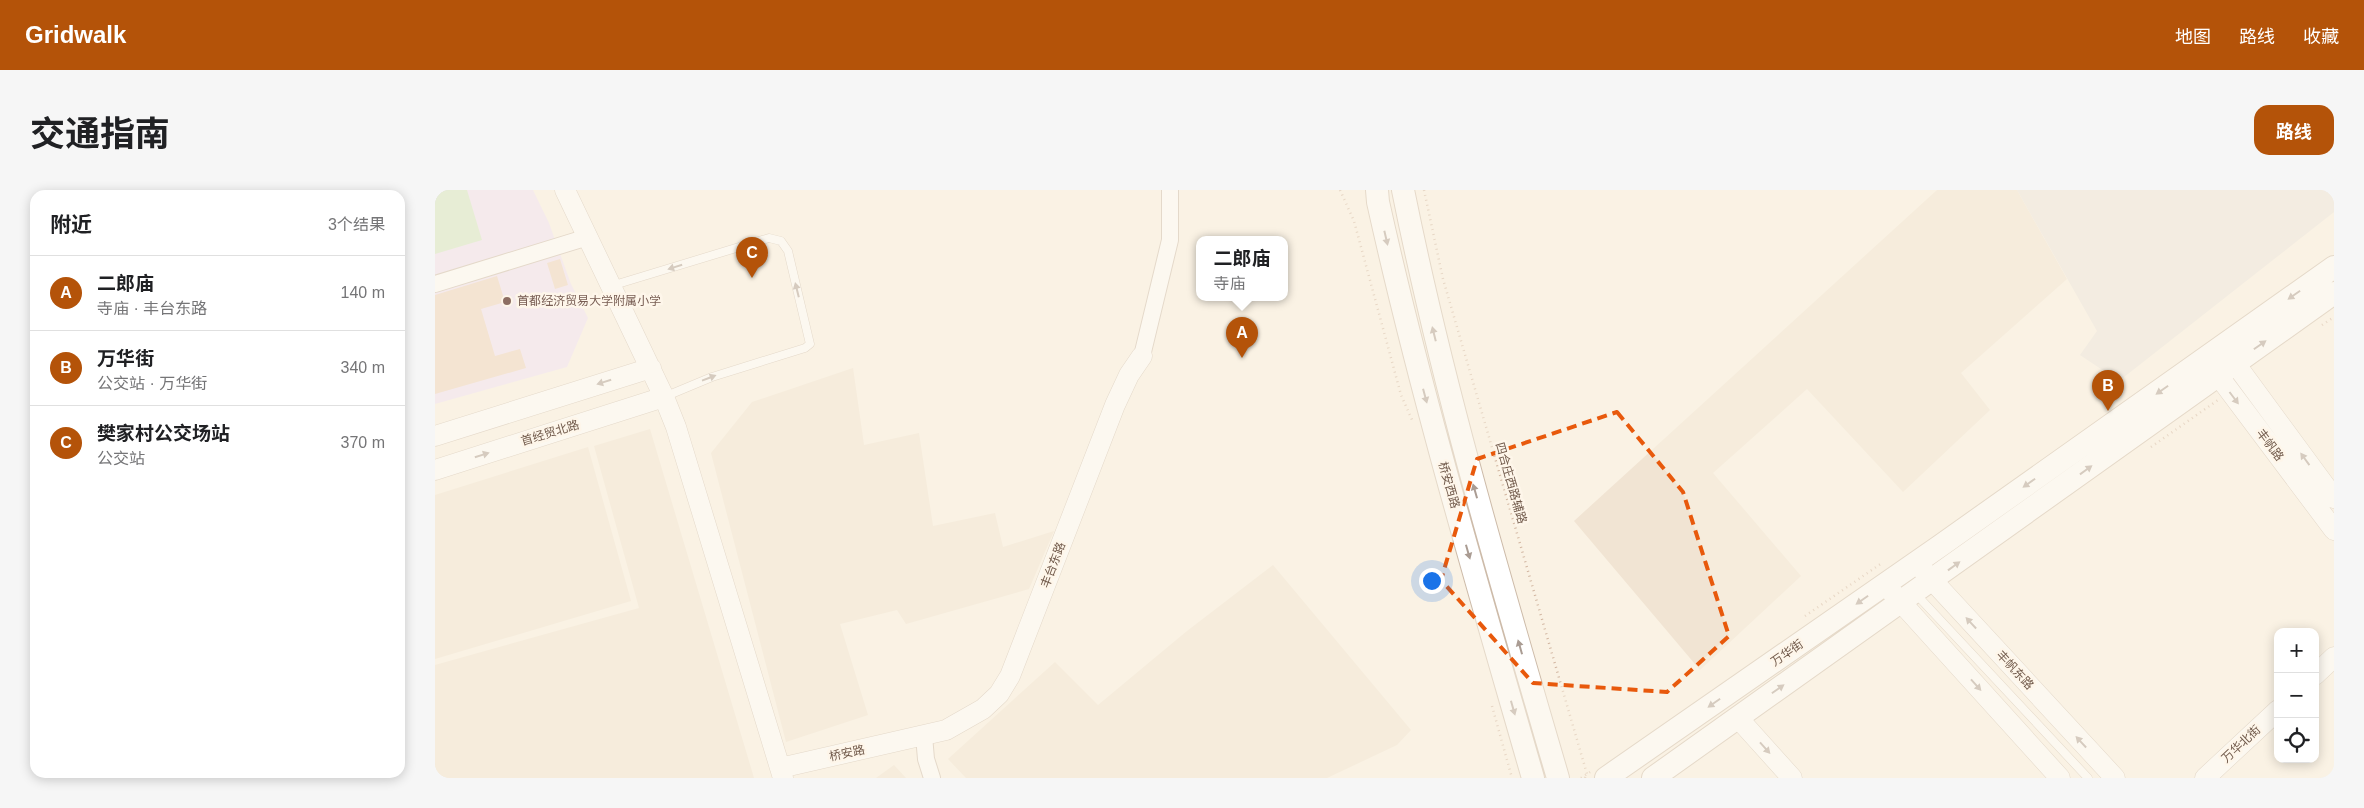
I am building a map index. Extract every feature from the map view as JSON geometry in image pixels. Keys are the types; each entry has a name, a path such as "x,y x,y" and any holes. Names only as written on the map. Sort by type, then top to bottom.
{"main road":[{"name":"桥安西路","path":"1377,190 1397,291 1442,461 1533,778"},
{"name":"桥安西路","path":"1403,190 1422,285 1467,464 1558,778"},
{"name":"万华街","path":"1606,778 1908,583 2220,361 2334,267"},
{"name":"万华街","path":"2220,361 2334,293"},
{"name":"万华街","path":"1653,778 1739,718 1908,583"}],"street":[{"path":"565,190 665,397 676,427 782,773"},
{"path":"1142,356 1170,240 1170,190"},
{"path":"435,284 588,237"},
{"name":"丰台东路","path":"924,736 946,730 983,709 999,694 1010,676 1115,405 1129,374 1142,356"},
{"name":"丰帆路","path":"2220,361 2334,498"},
{"name":"丰帆路","path":"2220,361 2334,530"},
{"path":"435,436 651,368"},
{"name":"首经贸北路","path":"435,470 665,397"},
{"path":"1908,583 2060,778"},
{"name":"丰帆东路","path":"1908,583 2115,778"},
{"path":"2317,673 2334,657"},
{"name":"万华北街","path":"2205,778 2274,714"},
{"path":"1739,718 1792,778"},
{"path":"924,736 926,759 932,778"},
{"name":"桥安路","path":"782,773 924,736"}],"lane":[{"path":"611,286 769,238 781,241 788,251 810,344 805,348 712,377 665,397"},
{"path":"1908,583 2087,778"}],"path":[{"name":"四合庄西路辅路","path":"1424,190 1443,279 1587,774 1585,778"}],"highlighted area":[{"path":"1617,412 1683,492 1729,636 1667,692 1533,683 1441,580 1477,459"}],"shaded area":[{"name":"首都经济贸易大学附属小学","path":"435,190 533,190 549,223 571,284 588,318 567,367 435,404"},
{"path":"1937,190 2017,190 2067,279 1961,373 1990,410 1903,492 1807,389 1713,473 1801,576 1700,670 1574,521"},
{"path":"2017,190 2334,190 2334,212 2119,381 2080,355 2097,331"},
{"path":"853,368 864,445 919,433 933,526 995,513 1003,547 1054,531 1029,589 906,624 897,610 840,624 868,715 786,742 711,453 752,402"},
{"path":"650,429 754,778 435,778 435,665 639,608 594,446"},
{"path":"588,447 631,601 435,659 435,495"},
{"path":"1273,565 1411,730 1397,745 1327,778 966,778 948,759 1055,662 1098,705 1187,631"},
{"path":"894,765 906,778 876,778"}],"green space":[{"path":"435,190 467,190 482,240 435,254"}],"building":[{"path":"560,259 568,285 555,289 547,263"},
{"path":"497,276 505,302 481,309 495,356 520,349 526,368 435,394 435,295"}],"place":[{"name":"樊家村公交场站","path":"752,278"},
{"name":"首都经济贸易大学附属小学","path":"507,301"},
{"name":"二郎庙","path":"1242,358"},
{"name":"万华街","path":"2108,411"}]}
